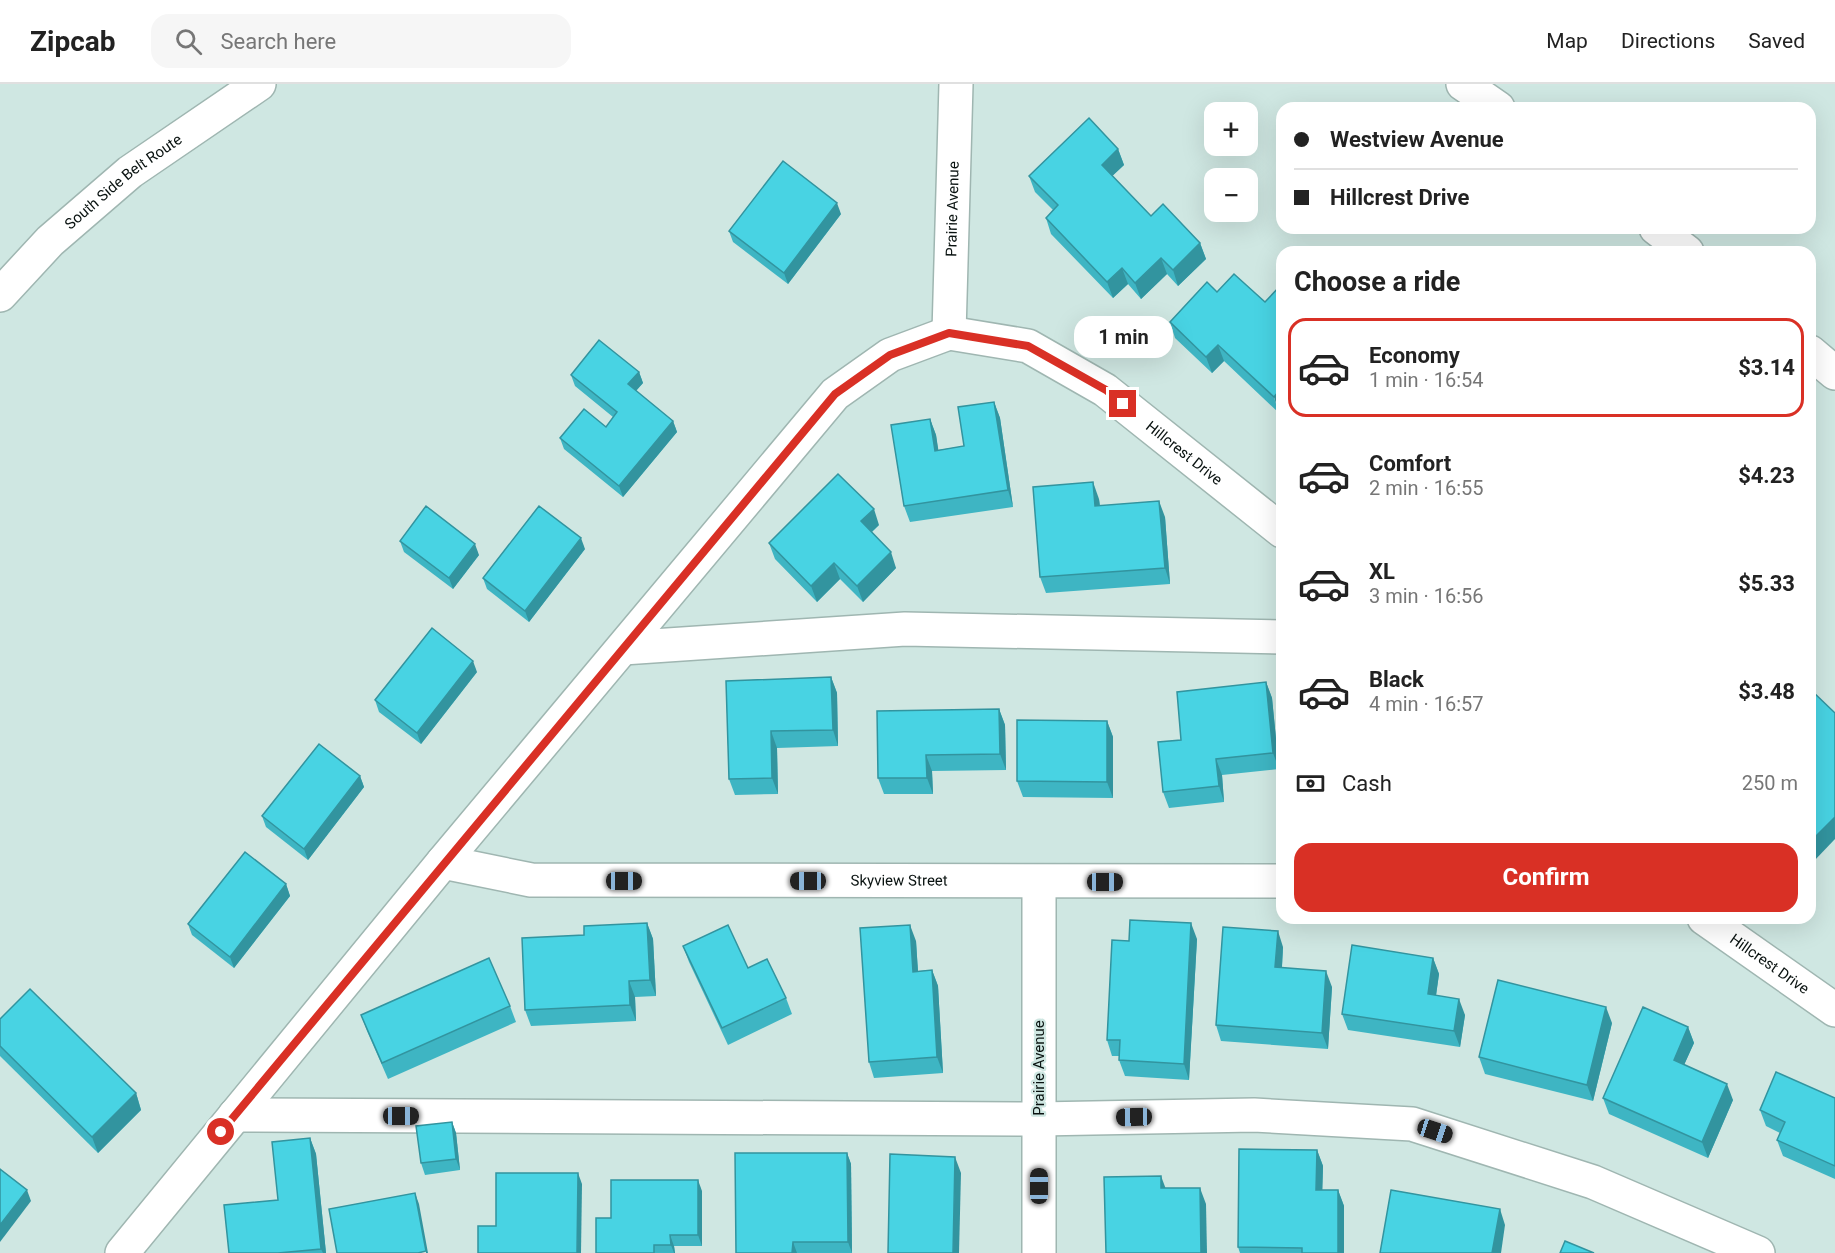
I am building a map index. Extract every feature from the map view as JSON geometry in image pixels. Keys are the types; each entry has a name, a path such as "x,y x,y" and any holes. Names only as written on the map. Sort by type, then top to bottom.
{"street":[{"name":"South Side Belt Route","path":"0,295 50,241 130,172 259,84"},
{"name":"Prairie Avenue","path":"949,333 956,84"},
{"path":"1463,84 1489,102"},
{"path":"1664,234 1679,246"},
{"name":"Hillcrest Drive","path":"949,333 1028,346 1106,390 1276,526"},
{"path":"122,1253 443,862 835,394 890,355 949,333"},
{"path":"1816,357 1835,373"},
{"path":"623,648 905,629 1276,637"},
{"name":"Skyview Street","path":"443,862 531,880 1276,881"},
{"name":"Prairie Avenue","path":"1039,882 1040,1253"},
{"name":"Hillcrest Drive","path":"1711,924 1835,1010"},
{"path":"235,1115 1039,1119 1254,1115 1412,1124 1593,1182 1758,1253"}],"building":[{"path":"1089,118 1118,149 1102,165 1151,216 1163,204 1200,243 1173,270 1161,258 1135,283 1122,268 1107,282 1046,218 1058,205 1029,176"},
{"path":"783,161 837,203 784,273 729,231"},
{"path":"1234,274 1265,302 1276,290 1276,394 1274,397 1218,345 1206,357 1170,322 1207,282 1217,292"},
{"path":"599,340 639,372 628,384 673,421 619,486 560,438 584,409 606,427 617,412 571,375"},
{"path":"994,402 1008,490 904,506 891,425 930,419 935,451 964,446 958,407"},
{"path":"838,474 874,509 861,521 891,552 857,586 834,563 811,586 769,543"},
{"path":"1093,482 1095,506 1159,501 1165,568 1040,577 1033,487"},
{"path":"426,506 475,544 449,578 400,541"},
{"path":"539,506 581,538 525,611 483,578"},
{"path":"432,628 473,661 417,733 375,700"},
{"path":"831,677 833,730 771,731 772,778 729,779 726,681"},
{"path":"1266,682 1273,753 1216,759 1219,786 1163,792 1158,742 1181,740 1177,692"},
{"path":"1816,695 1835,713 1835,817 1816,836"},
{"path":"999,709 1000,754 926,755 927,778 878,778 877,711"},
{"path":"1017,720 1107,721 1107,782 1017,781"},
{"path":"319,744 360,776 304,849 262,816"},
{"path":"245,852 286,884 230,957 188,924"},
{"path":"1130,920 1191,923 1184,1064 1119,1060 1120,1040 1107,1040 1112,940 1129,941"},
{"path":"647,923 650,980 629,981 630,1005 525,1010 522,938 584,935 584,926"},
{"path":"728,925 748,968 767,959 786,998 722,1028 683,946"},
{"path":"910,925 913,972 932,970 937,1057 869,1062 860,928"},
{"path":"1223,927 1278,931 1275,967 1326,971 1322,1033 1216,1025"},
{"path":"1352,945 1433,958 1428,994 1459,999 1454,1031 1342,1014"},
{"path":"489,958 510,1006 382,1063 361,1015"},
{"path":"1498,980 1606,1007 1587,1085 1479,1057"},
{"path":"30,989 136,1093 92,1137 0,1046 0,1019"},
{"path":"1643,1007 1688,1027 1674,1060 1727,1084 1702,1142 1603,1098"},
{"path":"1776,1072 1835,1098 1835,1166 1777,1140 1785,1122 1760,1110"},
{"path":"452,1122 456,1159 421,1163 416,1126"},
{"path":"310,1138 321,1249 278,1253 229,1253 224,1205 278,1200 272,1142"},
{"path":"1239,1149 1317,1150 1316,1190 1338,1190 1338,1253 1302,1253 1302,1248 1238,1247"},
{"path":"735,1153 847,1153 848,1242 793,1242 792,1253 736,1253"},
{"path":"890,1154 955,1157 953,1253 888,1253"},
{"path":"0,1169 27,1190 0,1225"},
{"path":"496,1173 578,1173 577,1253 478,1253 478,1226 496,1226"},
{"path":"1161,1176 1161,1188 1200,1188 1201,1253 1106,1253 1104,1177"},
{"path":"611,1180 698,1180 698,1235 670,1235 671,1245 654,1245 654,1253 596,1253 596,1218 611,1218"},
{"path":"1391,1190 1500,1209 1492,1253 1380,1253"},
{"path":"415,1193 426,1251 418,1253 337,1253 329,1209"},
{"path":"1565,1241 1594,1253 1560,1253"}],"route":[{"path":"221,1132 443,862 835,394 890,355 949,333 1028,346 1106,390 1123,404"}]}
